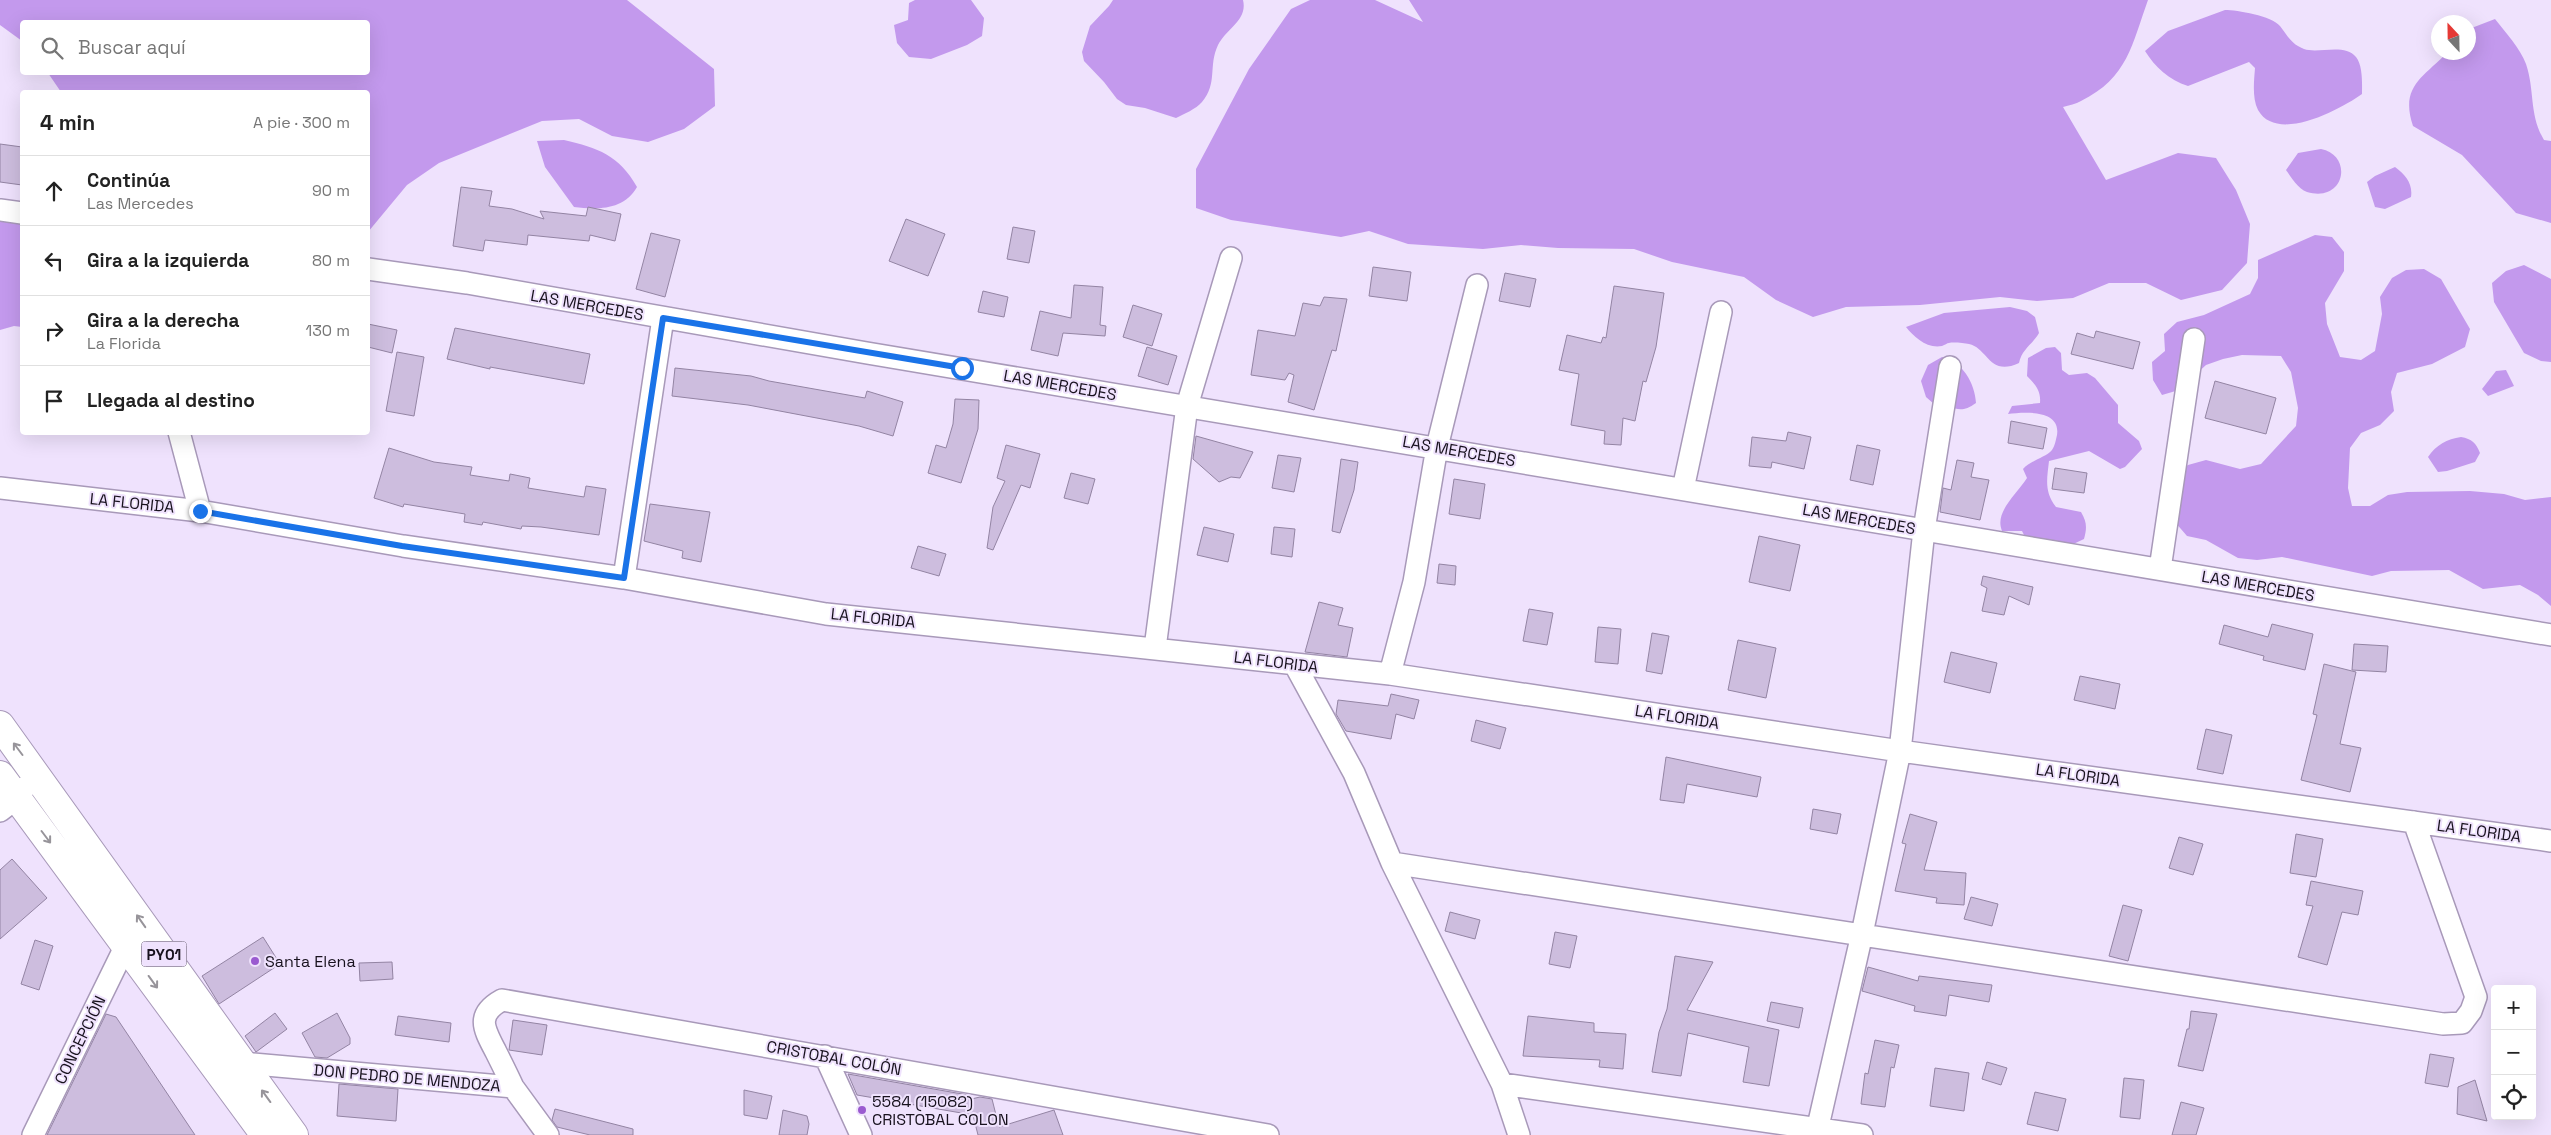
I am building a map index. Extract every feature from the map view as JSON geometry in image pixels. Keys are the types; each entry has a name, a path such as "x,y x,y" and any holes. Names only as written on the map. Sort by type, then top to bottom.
{"highway":[{"name":"PY01","path":"0,725 294,1135"},
{"name":"PY01","path":"0,776 8,804 126,945 265,1135"}],"street":[{"path":"0,210 20,214"},
{"path":"1155,648 1187,406 1231,258"},
{"name":"LAS MERCEDES","path":"370,269 467,283 663,318 2551,635"},
{"path":"1390,674 1414,582 1437,447 1477,285"},
{"path":"1683,489 1721,312"},
{"path":"624,578 663,318"},
{"path":"2160,569 2194,339"},
{"path":"1817,1132 1862,934 1900,750 1924,530 1950,367"},
{"path":"180,435 200,511"},
{"name":"LA FLORIDA","path":"0,488 200,511 402,546 624,578 826,614 1390,674 1900,750 2551,841"},
{"path":"1295,665 1354,773 1392,863 1502,1084 1519,1135"},
{"path":"8,804 36,773"},
{"path":"1392,863 2443,1024 2462,1023 2471,1011 2476,998 2414,822"},
{"name":"CONCEPCIÓN","path":"33,1135 126,945"},
{"name":"CRISTOBAL COLÓN","path":"514,1087 484,1031 485,1015 490,1007 502,1000 825,1056 1197,1129 1268,1135"},
{"path":"825,1056 861,1135"},
{"name":"DON PEDRO DE MENDOZA","path":"242,1063 514,1087 548,1135"},
{"path":"1502,1084 1817,1132 1862,1135"}],"shaded area":[{"path":"0,0 627,0 714,69 715,106 684,129 648,142 612,136 579,119 542,121 439,163 407,185 370,230 370,90 60,90 49,75 370,75 370,20 20,20 20,40 0,25"},
{"path":"915,0 971,0 984,18 982,36 967,45 931,59 909,57 897,43 894,25 908,20 909,3"},
{"path":"1113,0 1243,0 1244,7 1239,19 1218,45 1210,88 1199,105 1176,118 1145,108 1126,105 1117,99 1084,61 1082,52 1090,26"},
{"path":"1310,0 1375,0 1423,22 1409,0 2148,0 2132,45 2119,71 2097,92 2079,102 2063,107 2106,180 2178,153 2216,158 2236,190 2250,224 2247,263 2222,290 2181,300 2146,283 2109,283 2073,298 2037,301 2000,297 1920,305 1846,307 1813,317 1776,300 1744,277 1672,262 1634,249 1558,248 1521,245 1483,249 1408,244 1369,231 1341,237 1231,220 1196,208 1196,169 1249,69 1291,9"},
{"path":"2225,10 2246,12 2270,19 2280,26 2293,42 2304,49 2338,50 2351,53 2356,57 2360,65 2362,94 2325,115 2294,124 2279,124 2267,120 2258,110 2254,95 2255,68 2249,62 2188,86 2163,72 2145,51 2168,31"},
{"path":"2495,19 2520,52 2526,64 2539,131 2544,140 2551,141 2551,223 2516,213 2462,155 2413,126 2409,102 2411,92 2416,84 2440,60 2476,60 2476,26"},
{"path":"564,140 587,146 615,160 623,167 637,187 632,195 610,207 574,207 545,167 537,141"},
{"path":"2321,149 2331,153 2338,160 2341,168 2341,177 2337,185 2330,191 2320,194 2307,192 2298,186 2286,170 2298,153"},
{"path":"2395,167 2408,180 2411,188 2411,197 2385,209 2375,207 2367,182 2375,176"},
{"path":"0,220 20,223 20,327 14,326 0,330"},
{"path":"2315,235 2332,237 2344,252 2344,271 2325,303 2327,324 2340,357 2361,360 2375,351 2382,314 2380,297 2392,278 2406,270 2424,269 2441,279 2470,329 2465,347 2432,364 2397,373 2391,392 2394,411 2380,425 2361,433 2350,448 2348,488 2352,506 2370,506 2388,495 2407,492 2470,491 2504,494 2525,500 2551,497 2551,606 2538,595 2520,585 2483,589 2449,570 2391,571 2372,576 2282,557 2257,560 2238,558 2206,540 2187,536 2162,507 2173,476 2188,465 2206,460 2240,469 2261,464 2296,426 2298,408 2291,372 2281,356 2242,355 2223,359 2206,365 2179,390 2162,395 2153,380 2152,362 2165,351 2164,334 2177,322 2204,315 2250,294 2258,278 2258,260"},
{"path":"2524,265 2551,279 2551,362 2541,361 2524,353 2494,302 2492,283 2506,271"},
{"path":"2010,307 2027,311 2035,317 2039,333 2022,354 2019,363 2009,366 1995,364 1981,351 1969,344 1947,343 1942,346 1931,346 1913,335 1906,327 1944,313"},
{"path":"2055,347 2061,353 2062,370 2069,375 2087,373 2095,378 2118,405 2118,423 2139,441 2142,449 2125,467 2120,469 2089,451 2049,461 2047,485 2052,501 2056,507 2081,512 2085,522 2084,539 2067,547 2026,539 2022,531 2002,531 2000,524 2001,517 2008,503 2027,478 2023,469 2049,453 2055,445 2057,427 2053,420 2047,416 2032,413 2008,414 2012,406 2040,403 2040,395 2037,388 2027,376 2028,358 2046,348"},
{"path":"1942,357 1956,363 1970,381 1976,403 1970,407 1959,409 1934,404 1926,397 1921,381 1928,365"},
{"path":"2506,370 2514,386 2488,396 2482,389 2496,371"},
{"path":"2461,437 2471,440 2477,447 2480,453 2475,462 2438,472 2428,457 2442,443"}],"building":[{"path":"0,144 20,147 20,185 0,182"},
{"path":"461,187 492,191 489,206 512,209 544,219 540,211 586,216 588,207 621,214 615,241 590,235 589,241 528,235 527,245 485,240 483,251 453,246"},
{"path":"906,219 945,234 928,276 889,261"},
{"path":"1013,227 1035,231 1029,263 1007,259"},
{"path":"651,233 680,240 665,297 636,289"},
{"path":"1373,267 1411,272 1407,301 1369,296"},
{"path":"1505,273 1536,279 1530,307 1499,301"},
{"path":"1074,285 1103,287 1100,325 1106,326 1105,336 1063,333 1058,356 1031,350 1040,311 1071,318"},
{"path":"1614,286 1664,293 1656,347 1646,382 1643,381 1635,421 1623,418 1621,445 1604,444 1605,431 1571,425 1579,374 1559,370 1567,335 1601,343 1603,337 1606,338"},
{"path":"983,291 1008,297 1004,317 978,312"},
{"path":"1324,297 1347,299 1336,351 1332,350 1314,410 1288,402 1294,375 1289,373 1285,380 1251,375 1258,330 1295,336 1303,303 1320,306"},
{"path":"1133,305 1162,314 1152,346 1123,337"},
{"path":"370,324 397,330 392,353 370,348"},
{"path":"455,328 590,354 584,384 490,367 490,369 447,359"},
{"path":"2096,331 2140,342 2133,369 2071,354 2077,333 2094,338"},
{"path":"1147,347 1177,356 1168,385 1138,376"},
{"path":"397,352 424,357 414,416 386,411"},
{"path":"675,368 751,376 865,398 867,391 903,402 893,436 859,426 748,405 672,396"},
{"path":"2215,381 2276,398 2266,434 2205,418"},
{"path":"955,399 979,400 978,429 961,483 928,473 936,445 946,448 953,424"},
{"path":"2011,421 2047,428 2043,449 2008,443"},
{"path":"1788,432 1811,437 1804,469 1772,462 1771,468 1749,466 1752,437 1786,441"},
{"path":"1196,436 1253,452 1240,478 1231,477 1219,482 1193,459"},
{"path":"1006,445 1040,454 1030,488 1021,485 993,550 987,548 993,507 1005,481 997,478"},
{"path":"1857,445 1880,450 1873,485 1850,480"},
{"path":"389,448 434,462 472,467 470,475 509,481 510,474 530,478 528,488 584,497 586,486 606,489 599,535 541,527 522,526 521,529 483,522 482,525 464,522 465,514 404,504 403,507 374,498"},
{"path":"1278,455 1301,458 1294,492 1272,488"},
{"path":"1341,459 1358,462 1354,490 1340,533 1332,531"},
{"path":"1957,460 1974,463 1971,477 1989,480 1980,520 1940,512 1943,488 1951,490"},
{"path":"2055,468 2087,473 2084,493 2052,489"},
{"path":"1071,473 1095,479 1088,504 1064,498"},
{"path":"1454,479 1485,484 1480,519 1449,514"},
{"path":"650,504 710,512 701,562 682,558 683,551 644,541"},
{"path":"1204,527 1234,534 1228,562 1197,555"},
{"path":"1274,527 1295,529 1292,557 1271,554"},
{"path":"1759,536 1800,545 1790,591 1749,582"},
{"path":"918,546 946,554 939,576 911,568"},
{"path":"1439,564 1456,566 1455,585 1437,583"},
{"path":"1983,576 2033,587 2029,605 2009,596 2004,615 1982,611 1987,588 1981,585"},
{"path":"1319,602 1343,608 1338,625 1353,628 1347,657 1305,652"},
{"path":"1529,609 1553,613 1547,645 1523,641"},
{"path":"2272,624 2313,634 2305,670 2263,660 2264,656 2219,644 2224,625 2268,637"},
{"path":"1598,627 1621,629 1618,664 1595,662"},
{"path":"1652,633 1669,636 1662,674 1646,671"},
{"path":"1738,640 1776,648 1766,698 1728,690"},
{"path":"2354,644 2388,646 2386,672 2352,670"},
{"path":"1951,652 1997,663 1990,693 1944,682"},
{"path":"2324,664 2356,672 2340,744 2361,748 2350,792 2301,780 2317,715 2313,714"},
{"path":"2080,676 2120,684 2115,709 2074,700"},
{"path":"1391,694 1419,700 1414,719 1396,714 1391,739 1346,731 1336,714 1338,700 1388,706"},
{"path":"1476,720 1506,728 1500,749 1471,741"},
{"path":"2206,729 2232,735 2223,774 2197,769"},
{"path":"1666,757 1761,777 1757,797 1687,784 1684,803 1660,800"},
{"path":"1813,809 1841,814 1837,834 1810,829"},
{"path":"1910,814 1937,822 1924,870 1966,873 1964,905 1936,903 1937,898 1895,891 1906,844 1902,843"},
{"path":"2296,834 2323,839 2316,877 2290,873"},
{"path":"2179,837 2203,844 2193,875 2169,868"},
{"path":"12,859 47,898 0,939 0,870"},
{"path":"2311,881 2363,891 2358,915 2342,912 2327,965 2298,957 2313,906 2306,905"},
{"path":"1971,897 1998,904 1992,926 1964,919"},
{"path":"2123,905 2142,910 2128,961 2109,956"},
{"path":"1450,912 1480,920 1475,939 1445,931"},
{"path":"1555,932 1577,936 1570,968 1549,964"},
{"path":"263,937 280,964 219,1004 202,976"},
{"path":"35,940 53,946 39,990 21,984"},
{"path":"1675,956 1713,962 1687,1010 1779,1030 1769,1086 1743,1082 1749,1047 1688,1033 1681,1076 1652,1072 1659,1032 1667,1009"},
{"path":"392,962 393,979 360,981 359,963"},
{"path":"1868,967 1918,981 1919,976 1992,985 1989,1002 1949,995 1946,1016 1914,1011 1915,1006 1862,991"},
{"path":"1771,1002 1803,1008 1799,1028 1767,1021"},
{"path":"2191,1011 2217,1014 2203,1071 2178,1066 2187,1029 2189,1029"},
{"path":"275,1013 287,1029 256,1052 245,1036"},
{"path":"337,1013 350,1038 350,1044 327,1058 315,1057 302,1033"},
{"path":"106,1014 116,1017 195,1135 47,1135"},
{"path":"398,1016 451,1023 449,1042 395,1035"},
{"path":"1528,1016 1594,1023 1594,1032 1626,1034 1623,1069 1599,1067 1600,1060 1523,1056"},
{"path":"513,1020 547,1025 542,1055 509,1050"},
{"path":"1875,1040 1899,1045 1894,1068 1891,1067 1885,1107 1861,1104 1865,1073 1868,1074"},
{"path":"2430,1054 2454,1058 2448,1087 2425,1083"},
{"path":"1987,1062 2007,1068 2001,1085 1982,1079"},
{"path":"1935,1068 1969,1073 1964,1111 1930,1106"},
{"path":"848,1074 968,1095 967,1100 980,1097 992,1099 999,1127 1054,1110 1063,1135 978,1135 973,1115 857,1095"},
{"path":"2124,1078 2144,1080 2140,1119 2120,1117"},
{"path":"2475,1080 2487,1121 2457,1114 2458,1087"},
{"path":"339,1084 398,1089 396,1121 337,1116"},
{"path":"744,1090 772,1096 767,1119 744,1115"},
{"path":"2035,1092 2066,1099 2058,1131 2027,1124"},
{"path":"2181,1102 2204,1108 2196,1135 2172,1135"},
{"path":"555,1109 633,1129 633,1135 590,1135 557,1127 552,1120"},
{"path":"783,1110 807,1116 809,1124 807,1135 779,1135"}],"place":[{"name":"Santa Elena","path":"255,961"},
{"name":"5584 (15082) CRISTOBAL COLON","path":"862,1110"}],"route":[{"path":"200,511 402,546 624,578 663,318 962,368"}]}
